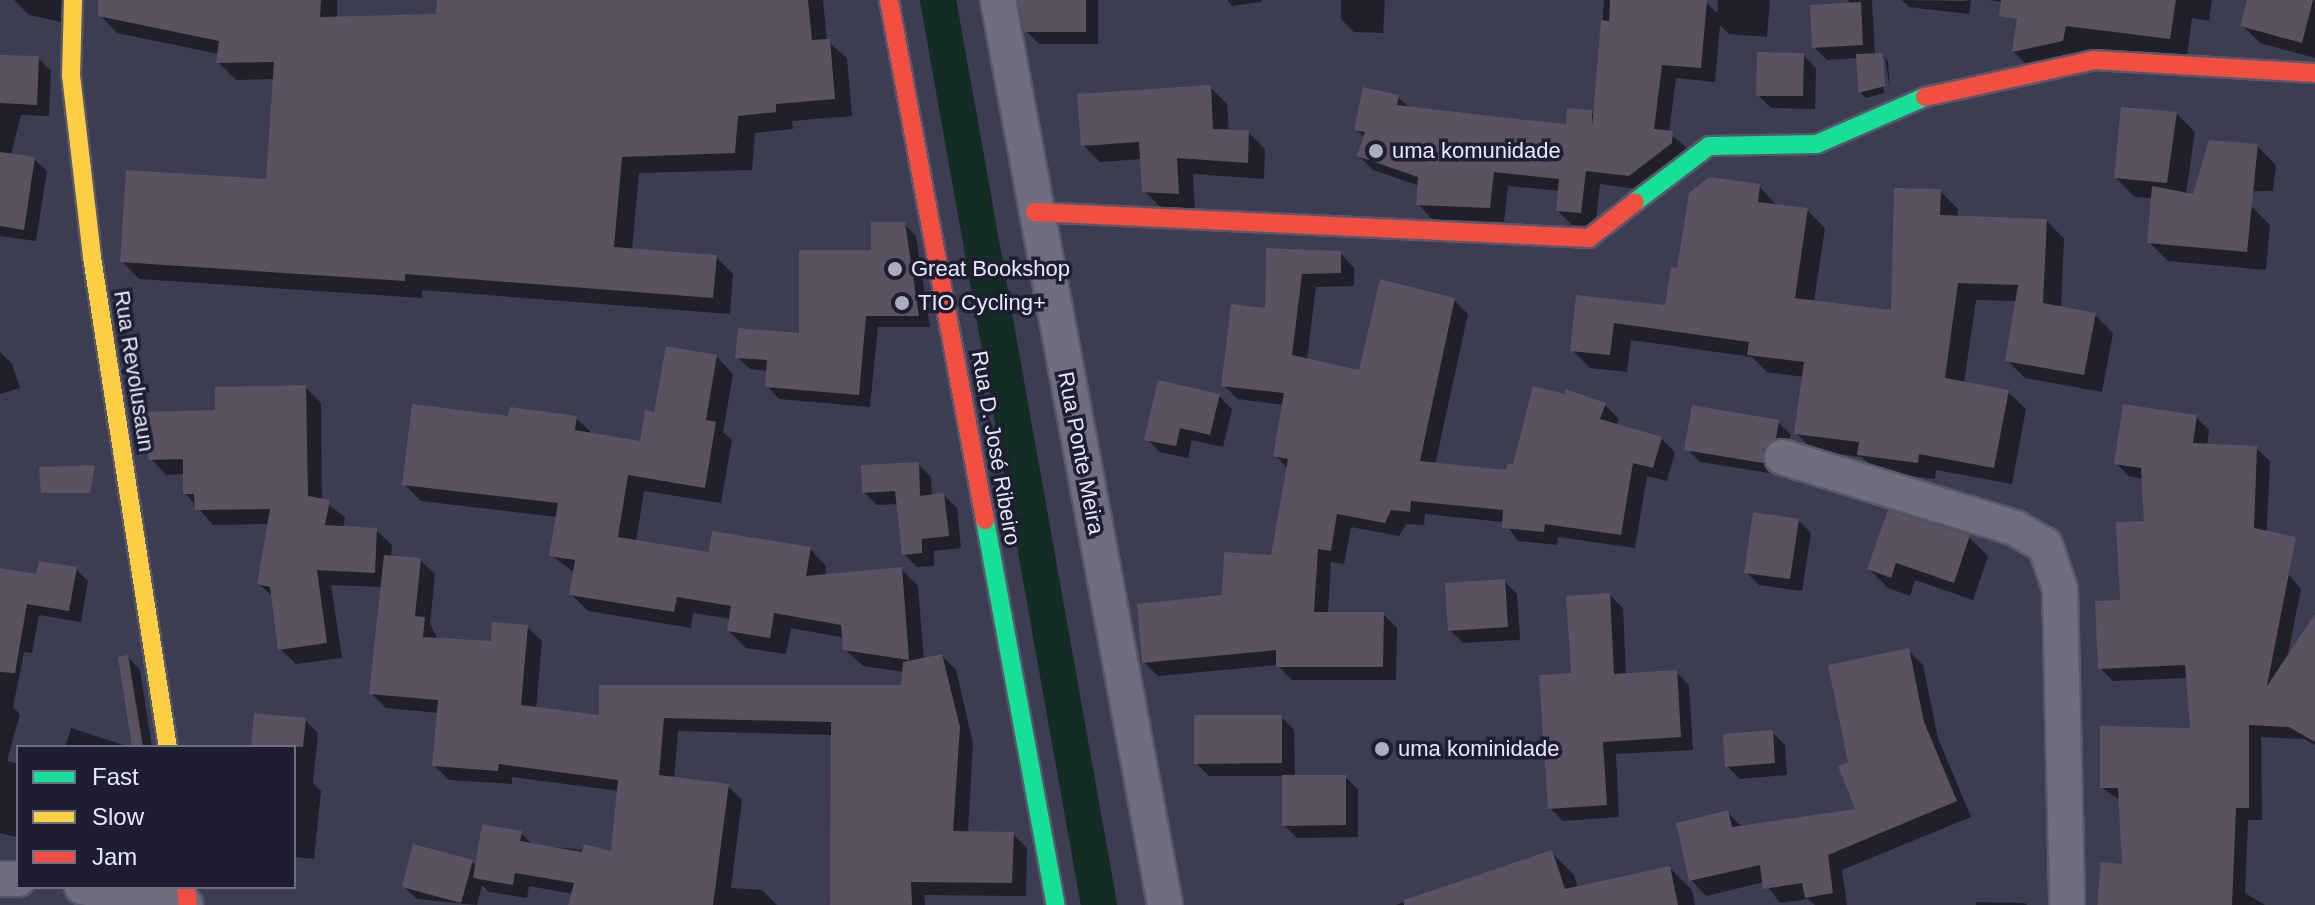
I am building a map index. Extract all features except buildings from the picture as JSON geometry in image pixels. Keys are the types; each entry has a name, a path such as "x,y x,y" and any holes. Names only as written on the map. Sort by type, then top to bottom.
{"street":[{"name":"Rua Revolusaun","path":"73,0 71,75 92,257 168,745"},
{"name":"Rua D. José Ribeiro","path":"889,0 1056,905"},
{"name":"Rua Ponte Meira","path":"998,0 1165,905"},
{"path":"1035,212 1589,238 1709,146 1817,144 1916,99 2094,60 2315,73"},
{"path":"1782,457 2015,528 2045,545 2060,589 2067,905"},
{"path":"94,889 187,905"}],"waterway":[{"path":"938,0 1099,905"}],"traffic: fast":[{"path":"1635,202 1709,146 1817,144 1925,97"},
{"path":"985,520 1056,905"}],"traffic: slow":[{"path":"73,0 71,75 92,257 168,745"}],"traffic: jam":[{"path":"889,0 985,520"},
{"path":"1925,97 2094,60 2315,73"},
{"path":"1035,212 1589,238 1635,202"},
{"path":"186,889 188,905"}],"place":[{"name":"uma komunidade","path":"1376,151"},
{"name":"Great Bookshop","path":"895,269"},
{"name":"TIO Cycling+","path":"902,303"},
{"name":"uma kominidade","path":"1382,749"}]}
